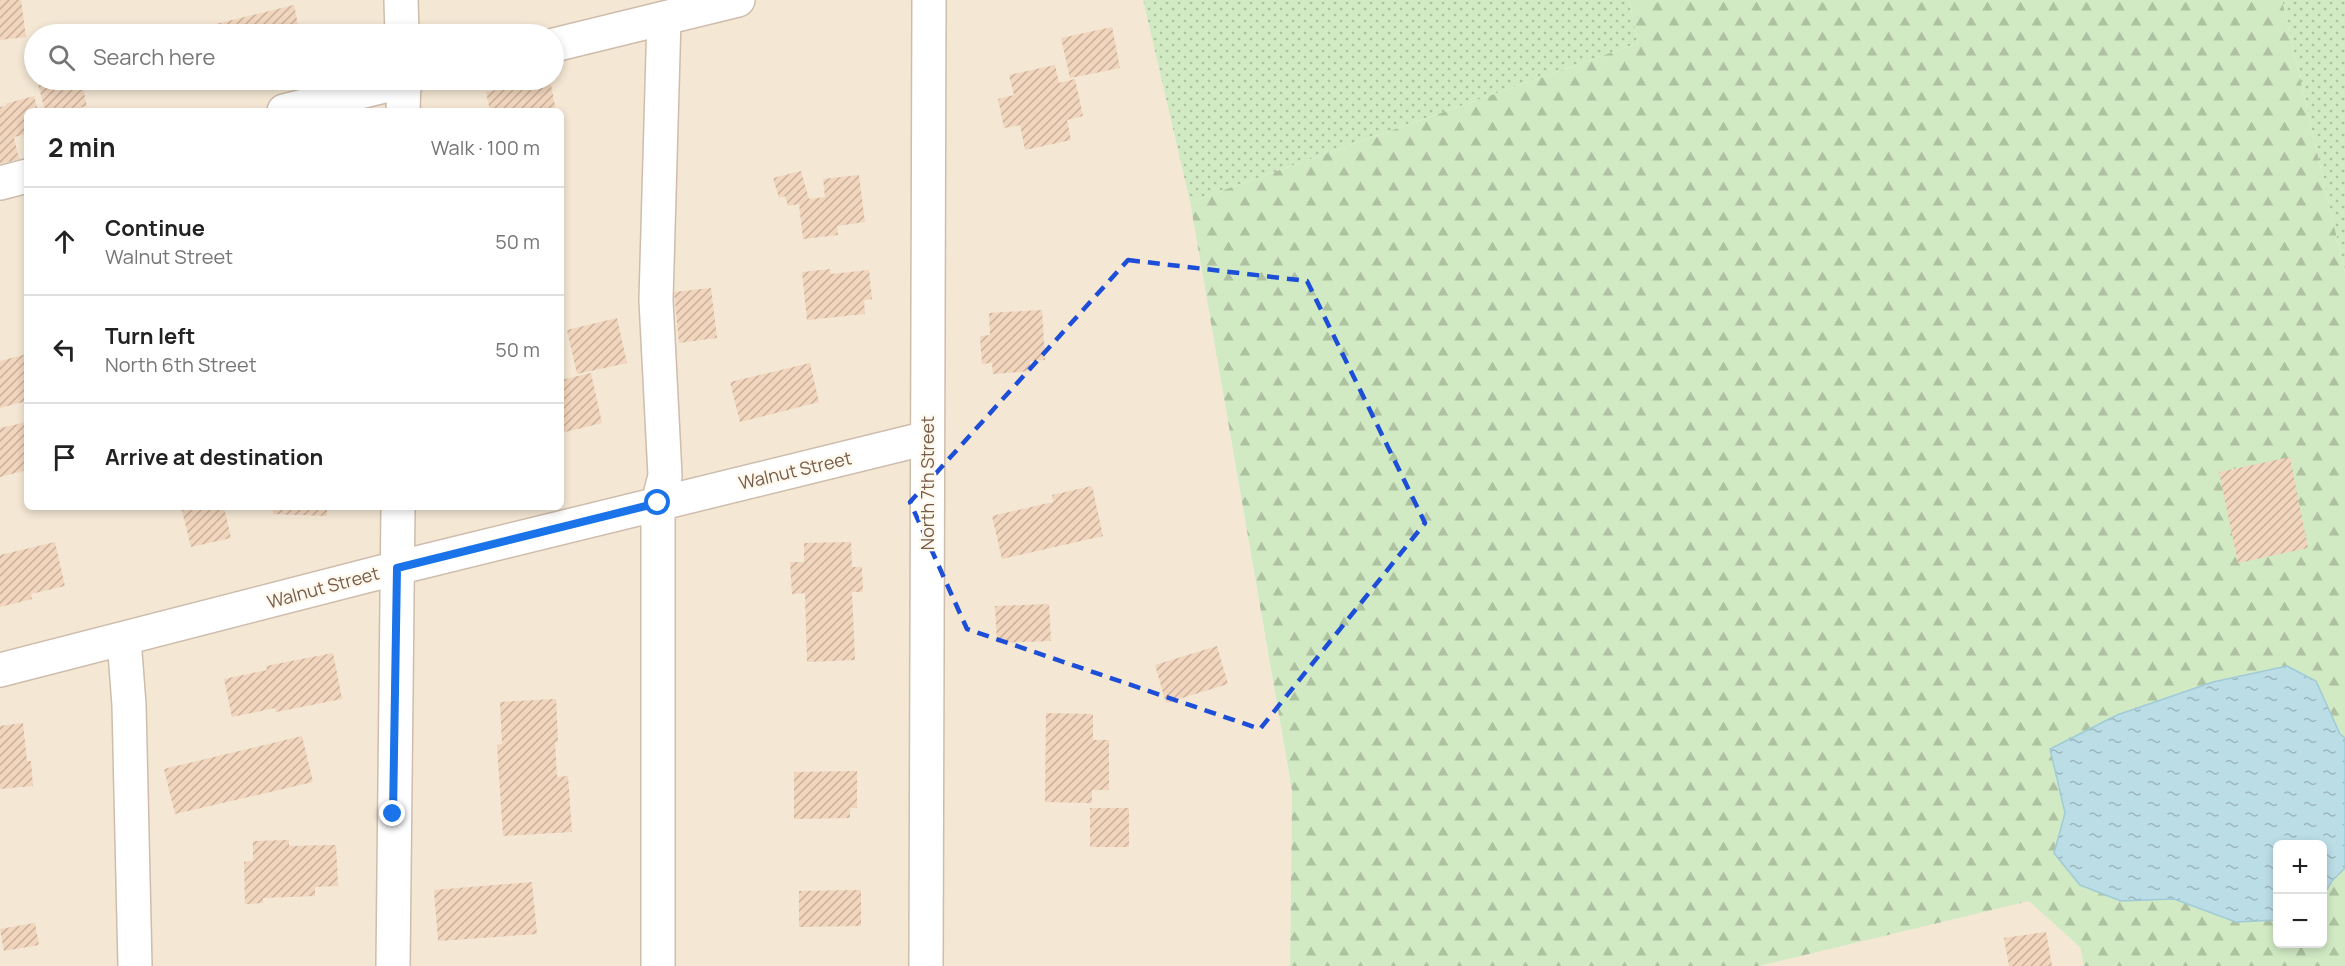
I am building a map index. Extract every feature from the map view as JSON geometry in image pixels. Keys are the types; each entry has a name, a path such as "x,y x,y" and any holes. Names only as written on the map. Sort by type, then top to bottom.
{"street":[{"path":"401,0 402,24"},
{"path":"564,43 738,0"},
{"name":"North 7th Street","path":"926,966 929,0"},
{"path":"658,966 658,503 665,476 656,300 664,18"},
{"path":"300,108 394,90"},
{"path":"0,183 24,177"},
{"name":"Walnut Street","path":"0,670 397,568 927,438"},
{"path":"393,966 398,510"},
{"path":"124,639 129,705 135,966"}],"highlighted area":[{"path":"1128,260 1307,281 1425,523 1260,729 967,629 910,502"}],"shaded area":[{"path":"0,0 1143,0 1190,202 1292,792 1290,966 0,966"},
{"path":"2029,900 2080,947 2084,966 1759,966"}],"green space":[{"path":"1143,0 1629,0 1638,43 1190,202"},
{"path":"1629,0 2282,0 2345,273 2345,738 2340,734 2316,681 2287,666 2213,682 2117,715 2056,778 2065,813 2054,853 2121,901 2174,899 2236,922 2273,920 2273,948 2327,948 2327,891 2345,868 2345,966 2084,966 2080,947 2029,901 1759,966 1290,966 1292,791 1190,202 1638,43"},
{"path":"2282,0 2345,0 2345,273"}],"water":[{"path":"2287,666 2316,681 2340,734 2345,738 2345,868 2327,889 2327,840 2273,840 2273,920 2236,922 2174,899 2121,901 2080,885 2054,853 2065,813 2050,749 2117,715 2213,682"}],"building":[{"path":"0,0 21,0 24,37 0,40"},
{"path":"294,5 298,24 215,24"},
{"path":"1112,27 1120,68 1070,78 1061,38"},
{"path":"1055,65 1059,83 1075,79 1083,116 1067,120 1071,140 1025,150 1020,125 1004,128 998,99 1014,95 1009,75"},
{"path":"40,90 83,90 87,106 44,108"},
{"path":"552,90 555,108 489,108 486,92"},
{"path":"34,96 37,108 24,108 24,135 14,137 19,159 0,164 0,107 6,106 5,104"},
{"path":"801,171 809,199 825,197 823,179 859,175 865,222 837,226 838,235 803,239 799,204 788,206 785,196 779,198 773,178"},
{"path":"830,269 831,274 869,270 872,299 864,300 865,314 807,320 802,272"},
{"path":"711,288 717,338 679,343 674,292"},
{"path":"1042,310 1045,360 1030,361 1030,371 993,374 992,363 982,364 980,336 990,335 989,313"},
{"path":"617,318 627,363 577,374 567,330"},
{"path":"24,355 24,402 0,408 0,361"},
{"path":"810,363 819,402 740,422 730,382"},
{"path":"591,373 602,423 564,432 564,379"},
{"path":"24,423 24,471 0,477 0,428"},
{"path":"2290,457 2308,548 2238,563 2219,472"},
{"path":"1092,486 1103,536 1002,559 992,516 1053,502 1052,495"},
{"path":"182,510 225,510 231,538 191,547"},
{"path":"273,510 327,510 327,516 273,514"},
{"path":"55,542 65,586 31,594 32,599 0,607 0,555"},
{"path":"851,542 852,567 862,567 863,592 852,592 855,660 807,662 805,593 792,594 790,562 804,562 804,543"},
{"path":"1049,604 1051,641 997,643 995,606"},
{"path":"1217,646 1228,684 1166,703 1155,665"},
{"path":"333,653 342,699 276,712 275,708 232,717 224,679 267,670 266,666"},
{"path":"556,699 557,777 568,776 572,832 503,836 497,745 502,744 500,702"},
{"path":"1046,713 1093,714 1093,740 1109,740 1109,790 1092,790 1092,803 1045,802"},
{"path":"23,723 27,761 31,761 33,786 0,789 0,726"},
{"path":"302,736 313,782 175,814 164,769"},
{"path":"857,771 857,808 850,808 850,818 794,819 794,772"},
{"path":"1090,808 1129,808 1129,847 1090,847"},
{"path":"289,840 289,846 336,845 338,886 315,887 315,896 263,898 263,903 245,904 244,862 253,861 253,841"},
{"path":"532,882 537,934 438,941 434,890"},
{"path":"861,890 861,926 799,927 799,891"},
{"path":"35,923 39,945 4,951 0,929"},
{"path":"2046,932 2052,966 2009,966 2004,938"}],"route":[{"path":"393,814 397,568 658,503"}]}
